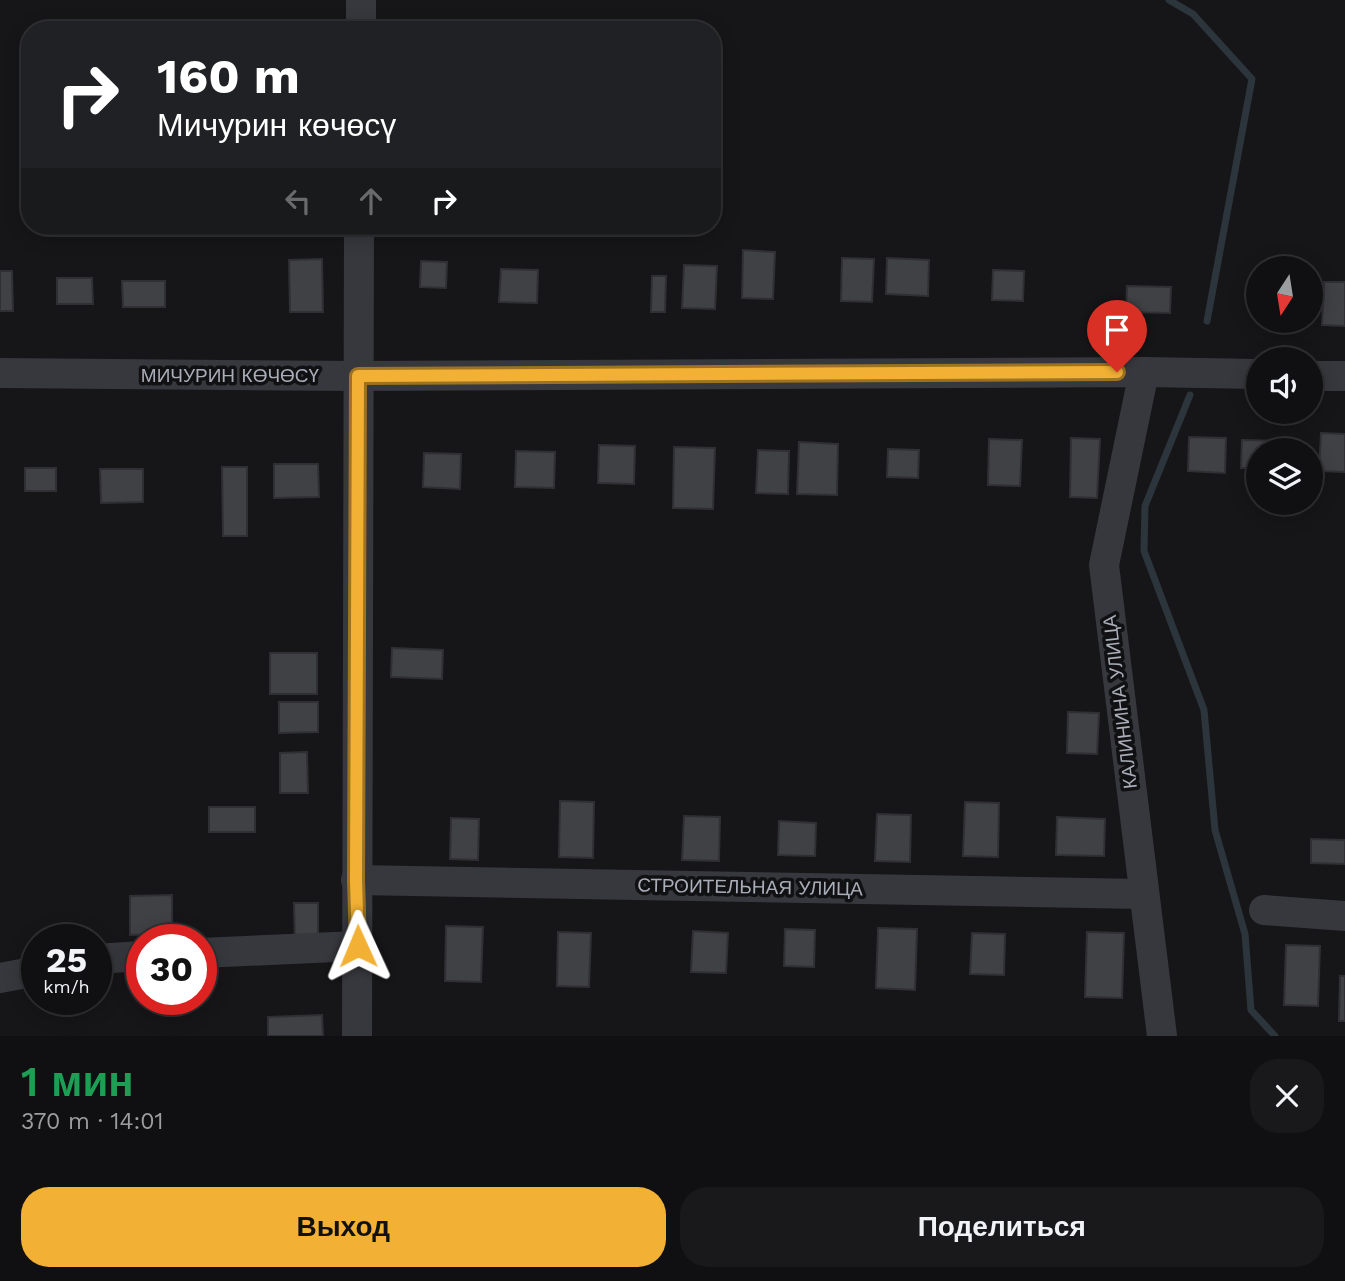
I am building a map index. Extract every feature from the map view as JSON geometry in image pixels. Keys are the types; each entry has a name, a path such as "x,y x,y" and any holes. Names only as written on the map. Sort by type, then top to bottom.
{"street":[{"path":"361,0 361,21"},
{"path":"357,1036 359,235"},
{"name":"КАЛИНИНА УЛИЦА","path":"1144,372 1104,565 1162,1036"},
{"name":"МИЧУРИН КӨЧӨСҮ","path":"0,373 358,376 1246,374"},
{"path":"1323,376 1345,376"},
{"name":"СТРОИТЕЛЬНАЯ УЛИЦА","path":"356,880 1143,894"},
{"path":"1264,909 1345,916"},
{"path":"217,952 358,946"},
{"path":"0,978 21,974"}],"building":[{"path":"743,250 775,252 773,299 742,298"},
{"path":"842,258 874,259 872,302 841,301"},
{"path":"887,258 929,260 928,296 886,294"},
{"path":"322,259 323,312 290,312 289,260"},
{"path":"421,261 447,262 446,288 420,287"},
{"path":"684,265 717,266 715,309 682,308"},
{"path":"501,269 538,270 537,303 499,302"},
{"path":"993,270 1024,271 1023,301 992,300"},
{"path":"0,271 12,271 13,311 0,311"},
{"path":"652,276 666,276 665,312 651,312"},
{"path":"57,278 92,278 93,304 57,304"},
{"path":"122,281 165,281 165,307 123,307"},
{"path":"1324,282 1345,282 1345,326 1323,325"},
{"path":"1127,286 1171,287 1170,313 1126,312"},
{"path":"1321,433 1345,434 1345,472 1323,471 1323,438 1321,438"},
{"path":"1189,437 1226,438 1225,473 1188,471"},
{"path":"1071,438 1100,439 1097,498 1070,497"},
{"path":"989,439 1022,440 1020,486 988,485"},
{"path":"1242,440 1246,440 1246,468 1241,468"},
{"path":"799,442 838,444 837,495 797,494"},
{"path":"599,445 635,446 634,484 598,483"},
{"path":"674,447 715,448 713,509 673,508"},
{"path":"888,449 919,450 918,478 887,477"},
{"path":"758,450 789,451 788,494 756,493"},
{"path":"516,451 555,452 554,488 515,487"},
{"path":"424,453 461,454 460,489 423,487"},
{"path":"274,464 318,464 319,497 274,498"},
{"path":"222,467 247,467 247,536 223,536"},
{"path":"25,468 56,468 56,491 25,491"},
{"path":"100,469 143,469 143,502 101,503"},
{"path":"392,648 443,650 442,679 391,677"},
{"path":"270,653 317,653 317,694 270,694"},
{"path":"279,702 318,702 318,732 279,733"},
{"path":"1068,712 1099,713 1097,754 1067,753"},
{"path":"307,752 308,793 280,793 280,753"},
{"path":"560,801 594,802 593,858 559,857"},
{"path":"965,802 999,803 998,857 963,856"},
{"path":"209,807 255,807 255,832 209,832"},
{"path":"877,814 911,815 910,862 875,861"},
{"path":"684,816 720,817 719,861 682,860"},
{"path":"1057,817 1105,819 1104,856 1056,855"},
{"path":"451,818 479,819 478,860 450,859"},
{"path":"779,821 816,823 815,856 778,855"},
{"path":"1311,839 1345,840 1345,864 1311,863"},
{"path":"172,895 172,924 130,924 130,896"},
{"path":"294,903 318,903 318,942 295,943"},
{"path":"446,926 483,927 481,982 445,981"},
{"path":"878,928 917,929 915,990 876,988"},
{"path":"785,929 815,930 814,967 784,966"},
{"path":"693,931 728,933 726,973 691,972"},
{"path":"558,932 591,933 589,987 557,986"},
{"path":"1087,932 1124,933 1122,998 1085,997"},
{"path":"972,933 1005,934 1004,975 970,974"},
{"path":"1286,945 1320,946 1318,1006 1284,1005"},
{"path":"1340,976 1345,976 1345,1021 1339,1021"},
{"path":"322,1015 323,1036 268,1036 268,1017"}],"waterway":[{"path":"1169,0 1193,14 1252,79 1207,321"},
{"path":"1190,395 1145,506 1144,551 1204,710 1215,830 1245,934 1251,1010 1275,1036"}],"route":[{"path":"358,946 358,376 1117,372"}]}
